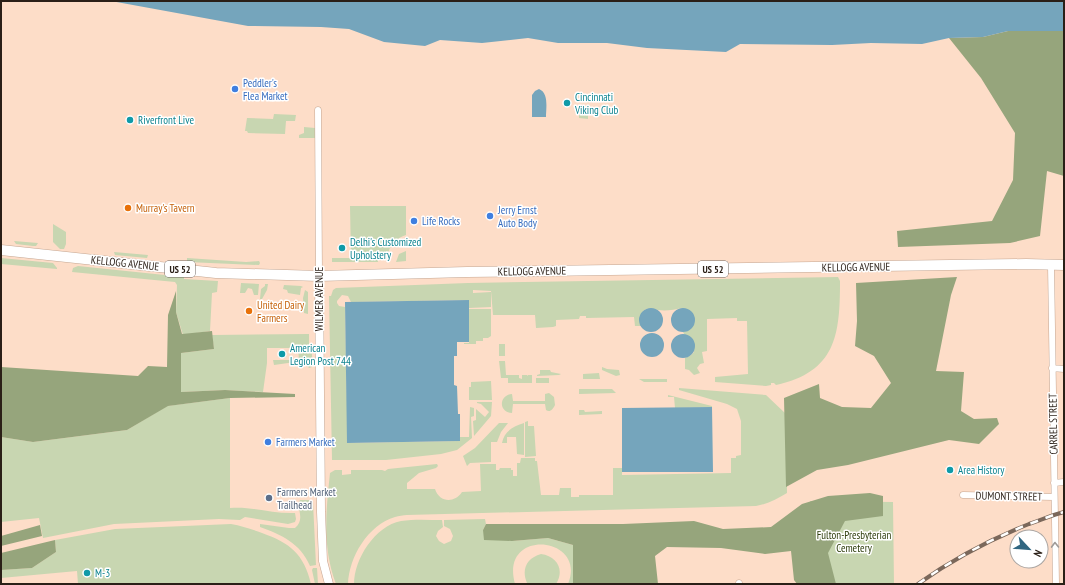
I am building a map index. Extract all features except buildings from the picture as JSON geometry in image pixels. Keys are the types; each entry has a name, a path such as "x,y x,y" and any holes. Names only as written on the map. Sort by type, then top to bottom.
{"main road":[{"name":"KELLOGG AVENUE","path":"1,250 216,273 318,276 604,270 1026,264 1064,265"}],"street":[{"name":"WILMER AVENUE","path":"318,110 320,512 323,561 329,584"},
{"name":"CARREL STREET","path":"1051,265 1056,584"},
{"path":"1052,368 1064,369"},
{"name":"DUMONT STREET","path":"1054,483 1064,482"},
{"name":"DUMONT STREET","path":"963,495 1054,497"}],"green space":[{"path":"1008,31 1064,31 1064,176 1047,171 1040,236 1010,243 898,247 897,231 992,221 1013,180 1015,133 981,78 949,38 983,37"},
{"path":"579,110 588,110 588,119 579,118"},
{"path":"274,114 296,115 295,121 286,121 285,134 248,133 245,131 247,118 273,119"},
{"path":"304,127 315,128 315,138 299,138 299,135 304,133"},
{"path":"350,206 406,206 406,235 394,242 390,247 388,254 377,254 378,262 332,262 332,258 351,258"},
{"path":"53,224 66,232 66,244 64,249 60,249 53,242"},
{"path":"14,241 38,243 36,246 33,246 16,244"},
{"path":"406,251 406,261 396,262 399,254"},
{"path":"114,252 148,255 147,258 115,255"},
{"path":"1,258 53,263 57,269 1,264"},
{"path":"187,258 246,262 259,261 260,263 259,265 187,262"},
{"path":"78,266 184,277 184,279 218,281 217,292 212,293 210,331 183,335 176,312 177,285 175,282 72,272 73,268"},
{"path":"838,277 840,281 840,300 836,334 823,361 811,371 796,379 776,385 771,383 771,385 766,386 715,382 715,377 748,374 747,321 737,321 737,318 707,319 707,351 702,352 704,363 700,364 697,368 700,373 694,375 689,370 685,369 685,358 694,352 683,332 692,327 694,318 681,308 667,310 645,309 641,316 641,326 635,326 634,317 586,318 586,316 580,316 579,319 556,320 556,326 553,327 536,328 535,315 493,315 491,291 473,290 473,293 491,292 491,307 469,308 469,300 351,302 348,296 342,295 337,303 339,306 345,307 346,358 340,358 340,361 346,361 348,443 460,441 460,437 469,437 470,407 474,408 474,416 471,417 472,438 457,450 441,454 386,460 332,460 329,296 331,296 333,290 336,288 468,283"},
{"path":"957,277 951,295 936,371 964,372 961,411 974,419 997,418 999,424 979,444 949,440 848,465 817,470 786,487 784,398 819,384 820,398 842,407 871,408 891,383 874,356 855,346 857,321 856,283"},
{"path":"241,283 259,284 258,295 254,295 252,289 248,288 245,293 240,293"},
{"path":"265,284 268,284 267,290 262,299 260,299 261,289 265,286"},
{"path":"284,285 303,287 301,288 300,295 288,293 287,290 283,289"},
{"path":"305,290 308,292 308,314 304,313 303,298"},
{"path":"176,291 176,312 182,334 212,331 214,349 181,353 181,392 225,390 295,394 295,397 230,398 168,406 127,430 33,442 1,437 1,367 138,376 148,366 167,367 168,315"},
{"path":"469,309 491,309 491,336 488,338 483,338 483,341 476,341 476,344 464,344 469,343"},
{"path":"309,334 309,348 312,349 312,367 309,368 304,362 297,361 299,359 298,348 267,348 267,363 263,392 225,390 181,392 181,353 214,349 212,335"},
{"path":"499,344 505,344 505,356 499,356"},
{"path":"273,360 295,360 295,362 274,365"},
{"path":"499,361 505,361 506,375 519,375 519,378 522,379 522,375 532,375 532,383 508,383 508,378 501,378"},
{"path":"602,367 619,370 620,375 616,376 602,370"},
{"path":"540,370 550,370 551,372 561,374 537,376 540,374"},
{"path":"599,373 600,379 583,379 583,374"},
{"path":"536,378 549,378 549,383 536,383"},
{"path":"639,379 667,379 667,382 644,382"},
{"path":"491,381 492,400 469,400 469,387 471,387 471,382"},
{"path":"679,388 766,395 786,414 787,493 772,501 756,506 407,515 395,517 376,527 362,543 352,563 348,584 336,584 329,556 326,529 330,473 335,470 342,470 342,475 351,474 351,470 385,471 388,469 437,464 438,466 436,468 419,473 407,483 407,489 435,489 440,497 447,500 451,500 459,496 462,492 481,491 480,464 496,464 496,470 499,470 500,468 511,468 511,470 513,470 513,476 517,476 517,463 520,463 521,458 535,458 535,461 537,461 541,495 559,495 560,488 571,488 571,497 579,497 579,495 613,495 613,468 622,468 622,475 731,473 731,458 736,458 736,456 741,455 741,421 737,409 727,404 679,390"},
{"path":"579,389 612,389 616,393 579,394"},
{"path":"549,393 554,397 555,405 550,411 546,410 545,404 513,404 512,413 507,412 502,407 503,400 508,395 512,394 513,401 545,401 545,394"},
{"path":"668,395 712,407 675,408 674,397 668,397"},
{"path":"230,398 230,508 246,508 295,513 295,522 288,524 245,517 240,520 219,519 114,524 43,538 39,518 1,522 1,437 33,442 127,430 167,406"},
{"path":"477,402 492,402 491,416 474,436 473,421 476,420 476,409 485,417 489,412"},
{"path":"579,410 584,410 585,412 602,411 602,414 579,415"},
{"path":"528,421 528,426 534,426 536,456 525,457 525,422"},
{"path":"499,423 508,423 501,432 497,442 491,442 491,462 470,463 467,466 463,456 475,448"},
{"path":"524,423 524,455 517,454 516,437 507,437 507,443 502,443 507,432"},
{"path":"870,493 883,496 883,516 845,521 828,553 836,584 797,584 794,580 791,551 765,554 721,548 667,547 655,556 658,584 573,584 573,545 548,538 512,541 484,540 483,530 486,524 623,524 694,521 723,529 771,527 802,504 828,496"},
{"path":"300,500 309,500 313,502 316,565 310,566 301,551 290,541 276,533 260,527 260,524 295,528 300,520 298,504"},
{"name":"Fulton-Presbyterian Cemetery","path":"810,501 893,502 894,584 817,584"},
{"path":"485,519 486,524 483,530 512,541 548,538 573,545 573,584 568,584 571,568 566,556 556,548 543,545 530,546 519,553 514,566 515,584 354,584 355,574 362,554 383,529 392,524 406,520 442,520 443,527 438,531 436,536 439,541 444,544 451,541 453,536 450,529 444,526 444,520"},
{"path":"231,524 262,533 288,546 300,557 311,584 78,584 77,571 1,578 1,570 32,568 56,552 55,540 115,529"},
{"path":"40,525 42,536 1,546 1,536"},
{"path":"55,540 56,552 32,568 1,570 1,553"},
{"path":"541,554 547,555 558,564 560,574 556,584 527,583 525,578 526,565 532,558"},
{"path":"313,568 317,568 318,584 315,584 312,570"}],"water":[{"path":"111,1 1064,1 1064,31 1008,31 983,37 949,38 922,44 740,44 726,52 647,48 607,43 558,43 528,38 482,43 440,40 425,46 384,42 349,29 248,26"},
{"path":"539,89 546,97 546,117 532,117 532,95"},
{"path":"469,300 469,342 457,342 457,356 454,356 454,385 457,386 458,414 460,414 460,441 347,443 345,302"},
{"path":"651,308 656,309 662,315 662,325 656,331 651,332 646,331 640,325 639,320 640,315 646,309"},
{"path":"683,308 688,309 694,315 694,325 688,331 683,332 678,331 672,325 671,320 672,315 678,309"},
{"path":"652,333 661,336 664,345 661,354 652,357 643,354 640,345 643,336"},
{"path":"683,334 692,337 695,346 692,355 683,358 674,355 671,346 674,337"},
{"path":"712,407 713,472 622,472 622,408"}],"railway":[{"path":"918,584 944,566 986,543 1029,524 1064,512"}],"place":[{"name":"Peddler's Flea Market","path":"235,89"},
{"name":"Cincinnati Viking Club","path":"567,103"},
{"name":"Riverfront Live","path":"130,120"},
{"name":"Murray's Tavern","path":"128,208"},
{"name":"Jerry Ernst Auto Body","path":"490,216"},
{"name":"Life Rocks","path":"414,221"},
{"name":"Delhi's Customized Upholstery","path":"342,248"},
{"name":"United Dairy Farmers","path":"249,311"},
{"name":"American Legion Post 744","path":"282,354"},
{"name":"Farmers Market","path":"268,442"},
{"name":"Area History","path":"950,470"},
{"name":"Farmers Market Trailhead","path":"269,498"},
{"name":"M-3","path":"87,573"}]}
